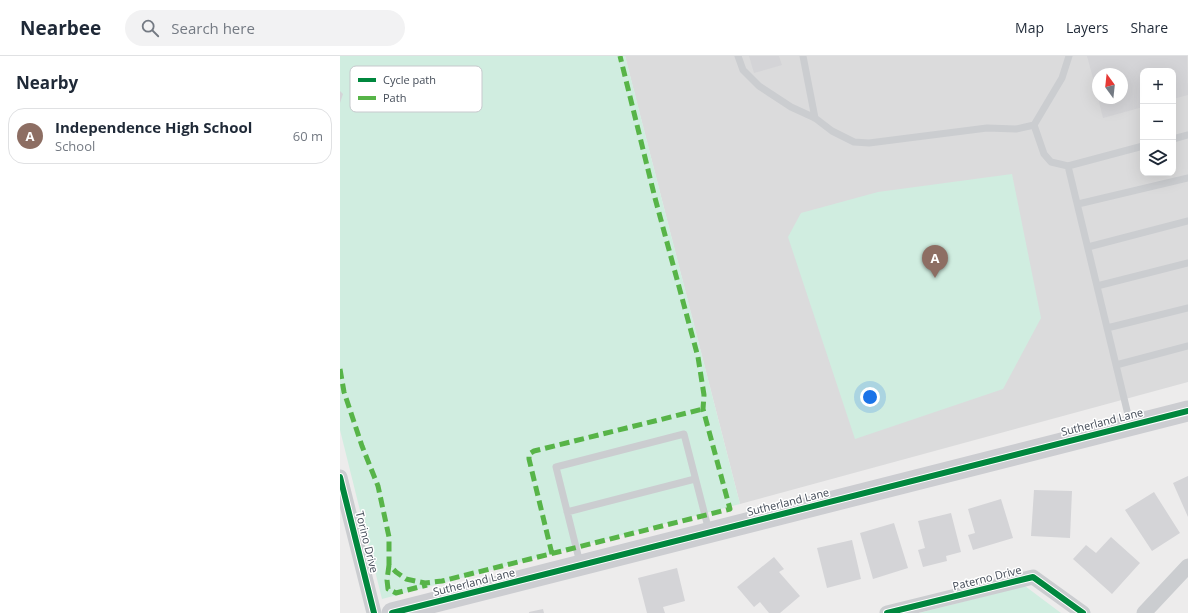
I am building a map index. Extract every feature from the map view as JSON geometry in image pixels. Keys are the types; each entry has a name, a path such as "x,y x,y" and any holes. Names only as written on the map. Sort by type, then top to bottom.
{"street":[{"name":"Sutherland Lane","path":"392,613 1188,411"},
{"name":"Torino Drive","path":"340,477 374,613"},
{"path":"1144,613 1188,566"},
{"name":"Paterno Drive","path":"887,613 1033,577 1082,613"}],"lane":[{"path":"738,56 743,70 759,86 792,107 815,118 832,131 854,142 869,143 987,128 1016,129 1034,125 1062,78 1070,56"},
{"path":"803,56 815,118"},
{"path":"1034,125 1044,154 1051,162 1068,166 1140,147"},
{"path":"1176,138 1188,135"},
{"path":"1068,166 1131,425"},
{"path":"1078,204 1188,178"},
{"path":"1088,247 1188,220"},
{"path":"1097,286 1188,263"},
{"path":"1107,328 1188,308"},
{"path":"1116,365 1188,346"},
{"path":"580,565 556,467 620,450 684,434 709,532"},
{"path":"567,512 696,479"}],"shaded area":[{"path":"625,56 1188,56 1188,382 740,504"}],"green space":[{"path":"340,56 625,56 740,504 382,599 340,430"},
{"path":"1012,174 1041,318 1003,389 855,439 788,237 801,213 878,192"},
{"path":"1025,586 1061,613 919,613"}],"building":[{"path":"749,56 779,56 782,65 754,73"},
{"path":"1087,56 1187,56 1188,95 1176,98 1176,68 1140,68 1140,108 1103,118 1100,104 1128,104 1128,68 1092,68 1092,75"},
{"path":"340,91 343,94 340,103"},
{"path":"1188,476 1188,517 1173,483"},
{"path":"1034,490 1072,491 1070,538 1031,536"},
{"path":"1154,492 1180,533 1152,551 1125,510"},
{"path":"1001,499 1013,538 973,550 968,535 975,533 968,509"},
{"path":"951,513 961,552 946,556 947,561 923,567 918,550 925,548 918,521"},
{"path":"894,523 908,568 873,579 860,533"},
{"path":"1111,537 1140,563 1112,594 1073,559 1086,545 1096,553"},
{"path":"852,540 861,579 827,588 817,548"},
{"path":"774,557 784,569 779,572 800,596 780,613 769,613 760,602 754,607 737,587"},
{"path":"677,568 685,601 663,607 665,613 647,613 638,578"},
{"path":"543,609 544,613 529,613 529,612"}],"marked path":[{"path":"340,369 344,392 362,446 378,486 389,537 389,565 406,579 425,583 442,581 730,509 703,409 704,395 698,357 655,198 620,56"},
{"path":"552,554 529,454 534,451 703,409"},
{"path":"389,565 387,580 388,589 396,593 427,585"}],"cycle path":[{"path":"392,613 1188,411"},
{"path":"340,477 374,613"},
{"path":"887,613 1033,577 1083,613"}],"place":[{"name":"Independence High School","path":"935,278"}]}
